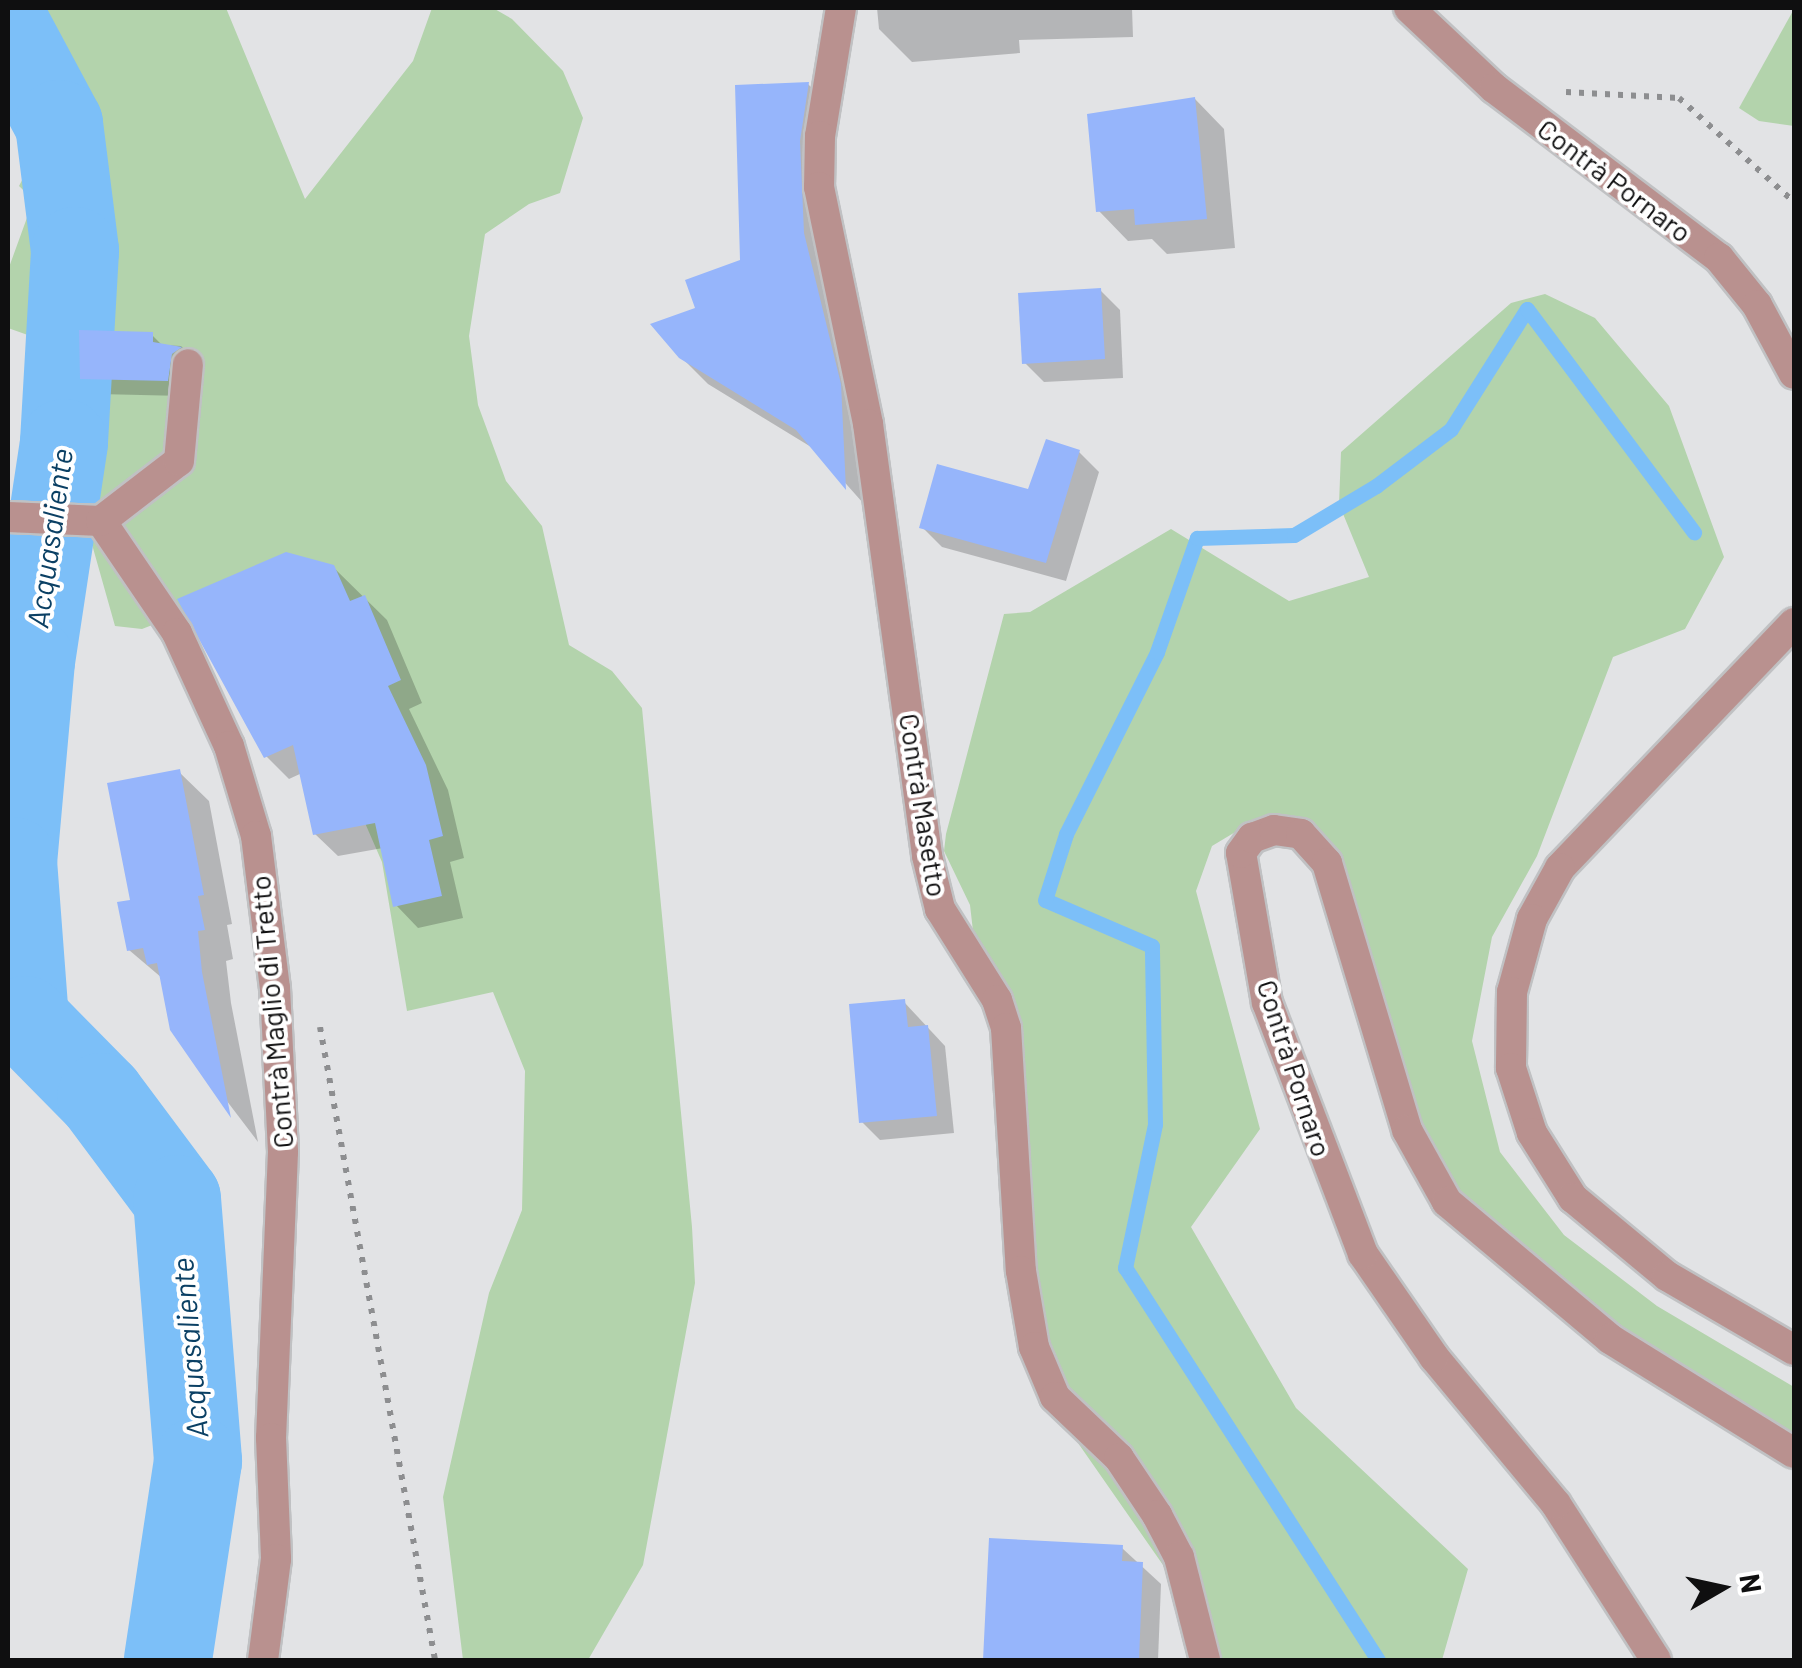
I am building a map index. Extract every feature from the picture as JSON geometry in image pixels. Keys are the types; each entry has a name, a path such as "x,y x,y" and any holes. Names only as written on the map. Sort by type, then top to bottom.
{"street":[{"name":"Contrà Masetto","path":"842,8 820,136 820,187 868,424 927,856 940,909 998,1000 1006,1028 1022,1271 1034,1348 1056,1397 1119,1458 1157,1515 1178,1557 1205,1660"},
{"name":"Contrà Pornaro","path":"1409,8 1494,88 1719,258 1757,304 1794,374"},
{"path":"18,515 89,518 179,461 188,364"},
{"name":"Contrà Maglio di Tretto","path":"89,518 176,632 229,746 256,836 275,988 284,1152 271,1438 276,1560 263,1660"},
{"path":"1794,623 1560,868 1532,919 1512,992 1511,1068 1532,1133 1573,1198 1668,1276 1794,1350"},
{"name":"Contrà Pornaro","path":"1656,1660 1556,1504 1434,1357 1363,1254 1268,1002 1241,853 1252,838 1274,830 1301,834 1327,863 1407,1130 1447,1202 1610,1339 1794,1452"}],"path":[{"path":"1494,88 1679,98 1794,202"},
{"path":"316,1008 435,1660"}],"green space":[{"path":"8,8 226,8 305,199 413,61 432,8 493,8 512,19 563,71 583,118 560,193 529,204 485,234 469,336 478,405 506,481 542,526 569,645 612,671 642,708 692,1227 695,1283 643,1565 588,1660 463,1660 443,1497 489,1293 522,1210 525,1071 493,992 407,1011 382,862 331,745 199,619 178,615 142,629 115,626 93,548 91,474 102,405 87,369 56,345 8,328 8,270 28,215 49,215 19,186 39,148 35,123 8,71"},
{"path":"1794,9 1794,126 1759,121 1739,108"},
{"path":"1545,294 1595,318 1669,406 1724,557 1685,629 1613,657 1537,856 1492,937 1472,1041 1500,1152 1564,1235 1657,1306 1794,1387 1794,1442 1635,1339 1504,1237 1445,1175 1419,1132 1329,849 1242,828 1212,846 1196,891 1260,1129 1191,1227 1296,1408 1468,1569 1442,1660 1198,1660 1163,1565 1039,1387 998,1039 979,983 970,905 944,851 946,834 1004,614 1030,612 1171,529 1289,601 1369,577 1339,504 1341,452 1511,303"}],"building":[{"path":"809,82 800,141 804,233 841,384 846,490 796,430 679,358 650,324 695,308 685,280 740,260 735,85"},
{"path":"1195,97 1207,219 1135,225 1134,209 1096,212 1087,114"},
{"path":"1101,288 1105,359 1022,364 1018,293"},
{"path":"79,330 153,332 153,342 182,347 172,354 168,381 80,379"},
{"path":"1046,439 1080,450 1046,563 919,528 937,464 1028,489"},
{"path":"286,552 334,565 350,601 365,595 401,680 388,686 426,765 443,836 429,840 442,896 393,907 375,823 313,835 293,745 264,758 177,599"},
{"path":"180,769 204,895 198,896 205,930 198,931 202,972 231,1118 170,1030 157,963 147,965 143,948 127,951 117,902 130,900 107,783"},
{"path":"905,999 908,1027 928,1025 937,1116 859,1123 849,1004"},
{"path":"989,1538 1123,1545 1122,1561 1143,1562 1139,1660 983,1660"}],"waterway":[{"name":"Acquasaliente","path":"8,29 59,124 75,251 64,443 31,661 13,861 25,1020 101,1097 177,1199 198,1461 168,1660"},
{"path":"1378,1660 1125,1268 1155,1124 1152,946 1045,900 1066,834 1157,652 1197,538 1294,535 1376,486 1451,429 1527,309 1694,532"}]}
